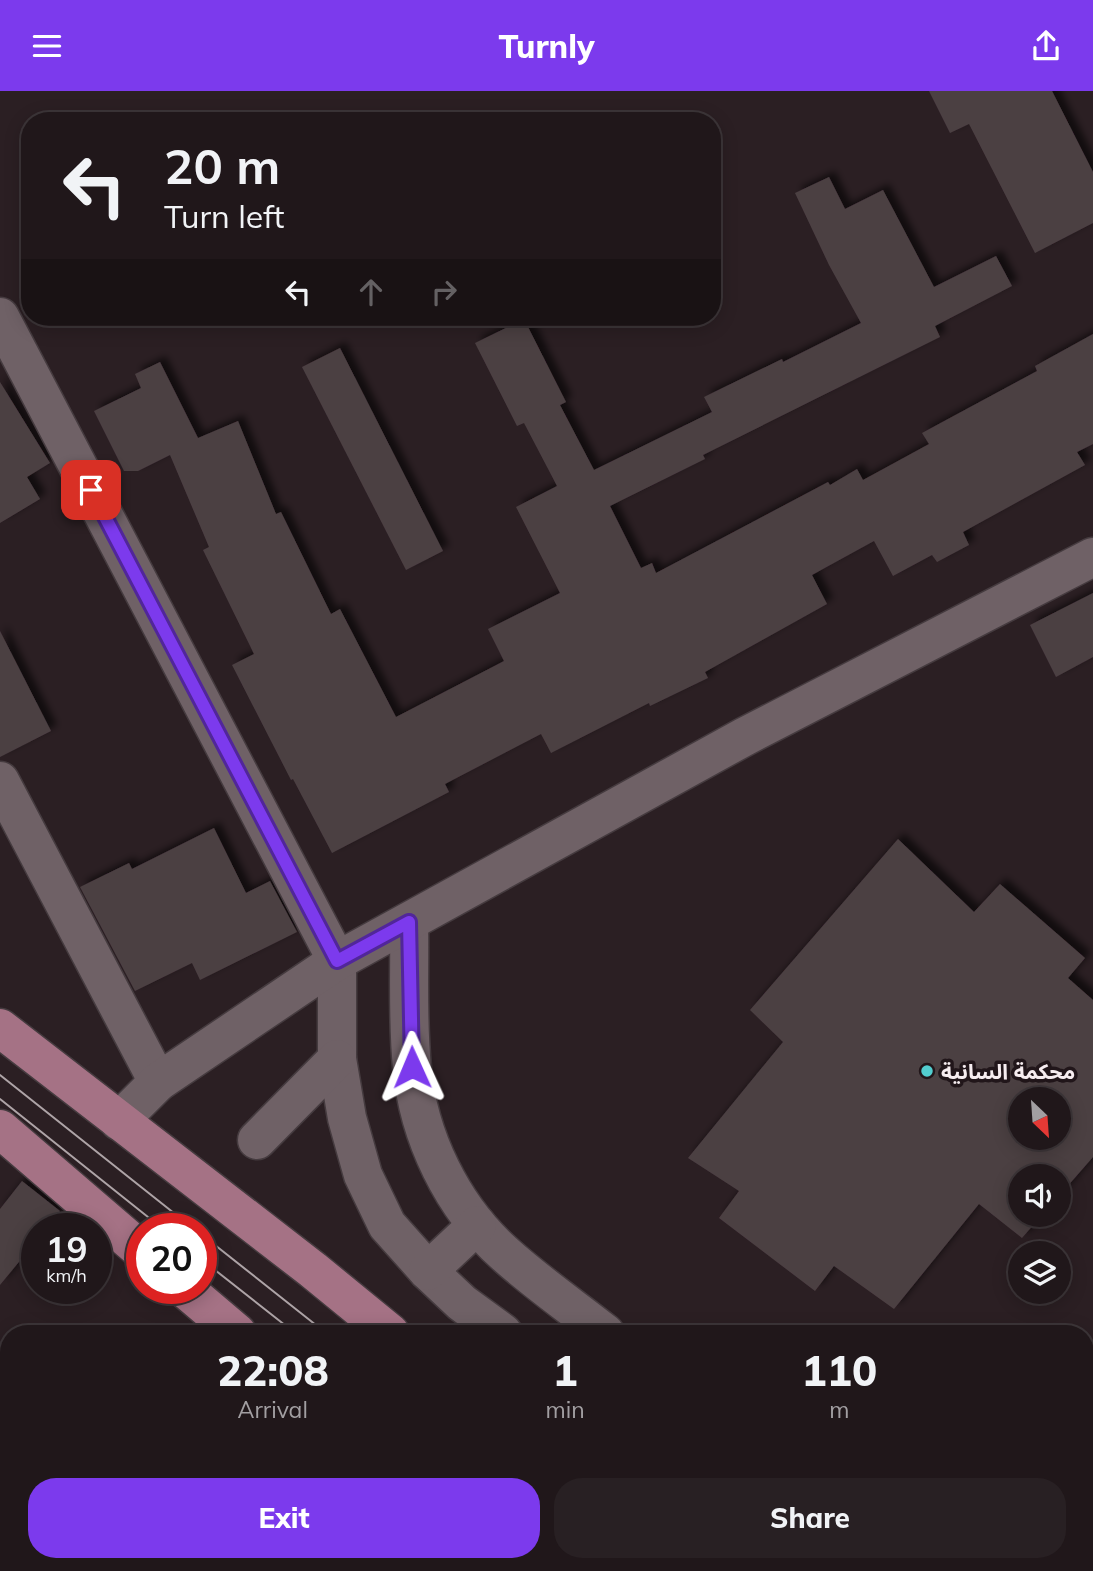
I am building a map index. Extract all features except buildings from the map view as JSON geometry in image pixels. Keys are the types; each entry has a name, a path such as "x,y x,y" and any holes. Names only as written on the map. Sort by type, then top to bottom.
{"main road":[{"path":"0,1028 380,1325"},
{"path":"0,1129 126,1237"},
{"path":"203,1304 228,1325"}],"street":[{"path":"0,317 337,961 337,1059 347,1118 363,1175 387,1225 428,1272 462,1303 492,1325"},
{"path":"119,1121 158,1081 337,961 744,737 1093,557"},
{"path":"0,781 158,1081"},
{"path":"409,922 412,1067 419,1114 434,1156 455,1194 477,1225 503,1253 595,1325"},
{"path":"257,1140 337,1059"},
{"path":"428,1272 477,1225"}],"tram line":[{"path":"0,1075 174,1213"},
{"path":"0,1099 143,1213"},
{"path":"217,1247 316,1325"},
{"path":"217,1272 285,1325"}],"place":[{"name":"محكمة السانية","path":"927,1071"}],"route":[{"path":"91,490 337,961 409,922 412,1067"}]}
